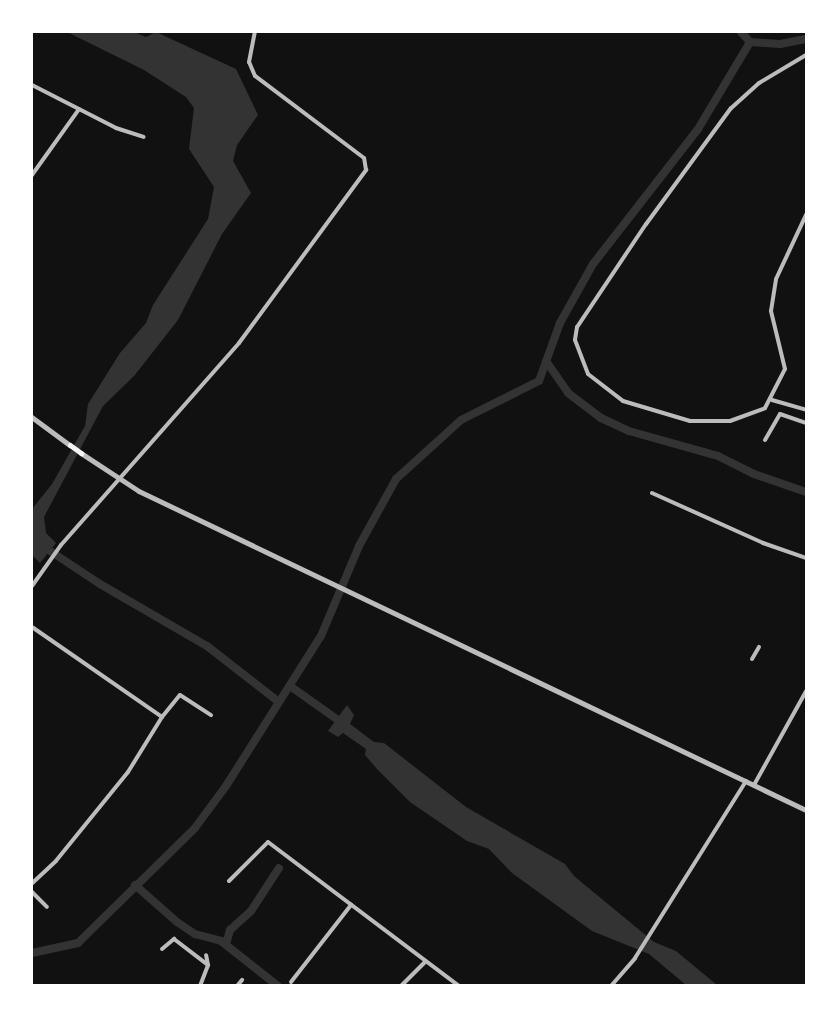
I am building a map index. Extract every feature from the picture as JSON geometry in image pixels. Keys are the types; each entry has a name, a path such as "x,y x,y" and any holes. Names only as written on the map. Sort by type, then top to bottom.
{"main road":[{"path":"70,445 81,453"}],"street":[{"path":"32,586 61,545 252,327 366,170 364,158 255,76 249,62 255,32"},
{"path":"807,55 759,83 724,116 646,224 575,333 588,374 630,405 690,421 719,422 756,413 772,399 785,369 773,326 773,294 781,262 807,215"},
{"path":"32,85 116,128 144,137"},
{"path":"32,175 79,108"},
{"path":"772,399 807,410"},
{"path":"765,440 780,414 807,423"},
{"path":"32,417 70,445"},
{"path":"81,453 120,480 807,810"},
{"path":"652,493 763,543 807,558"},
{"path":"32,627 162,717"},
{"path":"752,659 759,646"},
{"path":"754,785 807,692"},
{"path":"32,883 56,861 128,772 162,717 180,695 211,716"},
{"path":"610,986 636,956 746,781"},
{"path":"229,881 268,842 459,986"},
{"path":"32,892 47,907"},
{"path":"291,982 351,905"},
{"path":"162,949 174,939 208,965"},
{"path":"200,986 198,983 208,965 206,955"},
{"path":"401,986 426,961"},
{"path":"237,986 242,980"}],"shaded area":[{"path":"67,32 134,32 146,37 156,32 236,69 258,115 237,145 233,161 251,193 222,234 178,320 134,376 103,406 44,517 46,533 56,543 40,563 32,555 32,509 52,484 85,426 88,404 120,353 146,323 153,305 208,219 214,187 189,149 194,108 186,97 144,70"},
{"path":"347,705 354,715 350,724 374,742 384,743 466,807 565,864 574,876 654,942 676,951 717,985 686,985 649,954 592,931 512,873 489,849 467,841 410,802 365,755 366,749 343,733 338,737 328,731"}],"waterway":[{"path":"741,32 750,42 780,44 806,39"},
{"path":"32,953 78,943 195,828 226,786 321,636 359,546 396,479 461,420 539,381 560,323 593,264 698,129 750,42"},
{"path":"546,361 568,393 601,418 629,431 718,456 754,474 806,492"},
{"path":"32,539 100,584 207,646 279,702"},
{"path":"290,686 345,725"},
{"path":"226,944 230,930 251,911 279,868"},
{"path":"135,885 177,922 195,934 221,941 278,986"}]}
